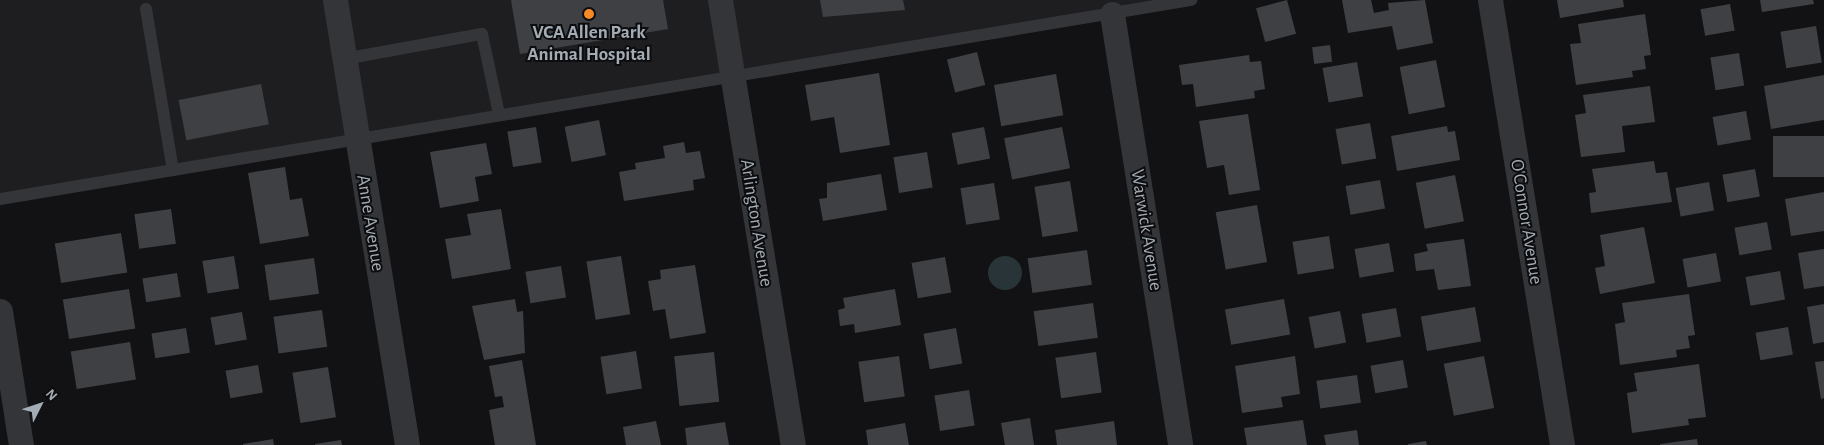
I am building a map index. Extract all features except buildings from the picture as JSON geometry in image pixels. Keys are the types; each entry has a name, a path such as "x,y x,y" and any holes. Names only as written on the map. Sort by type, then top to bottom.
{"street":[{"name":"Anne Avenue","path":"335,0 407,445"},
{"name":"Arlington Avenue","path":"720,0 793,445"},
{"name":"O'Connor Avenue","path":"1490,0 1562,445"},
{"name":"Warwick Avenue","path":"1112,14 1180,445"},
{"path":"0,311 21,445"}],"lane":[{"path":"0,199 499,114 1191,0"},
{"path":"146,9 173,170"},
{"path":"344,59 482,34 499,114"}],"shaded area":[{"path":"0,0 1191,0 0,199"},
{"path":"1005,256 1012,257 1017,261 1021,266 1021,280 1017,285 1012,289 1005,290 998,289 993,285 989,280 988,273 989,266 993,261 998,257"}],"place":[{"name":"VCA Allen Park Animal Hospital","path":"589,14"}]}
